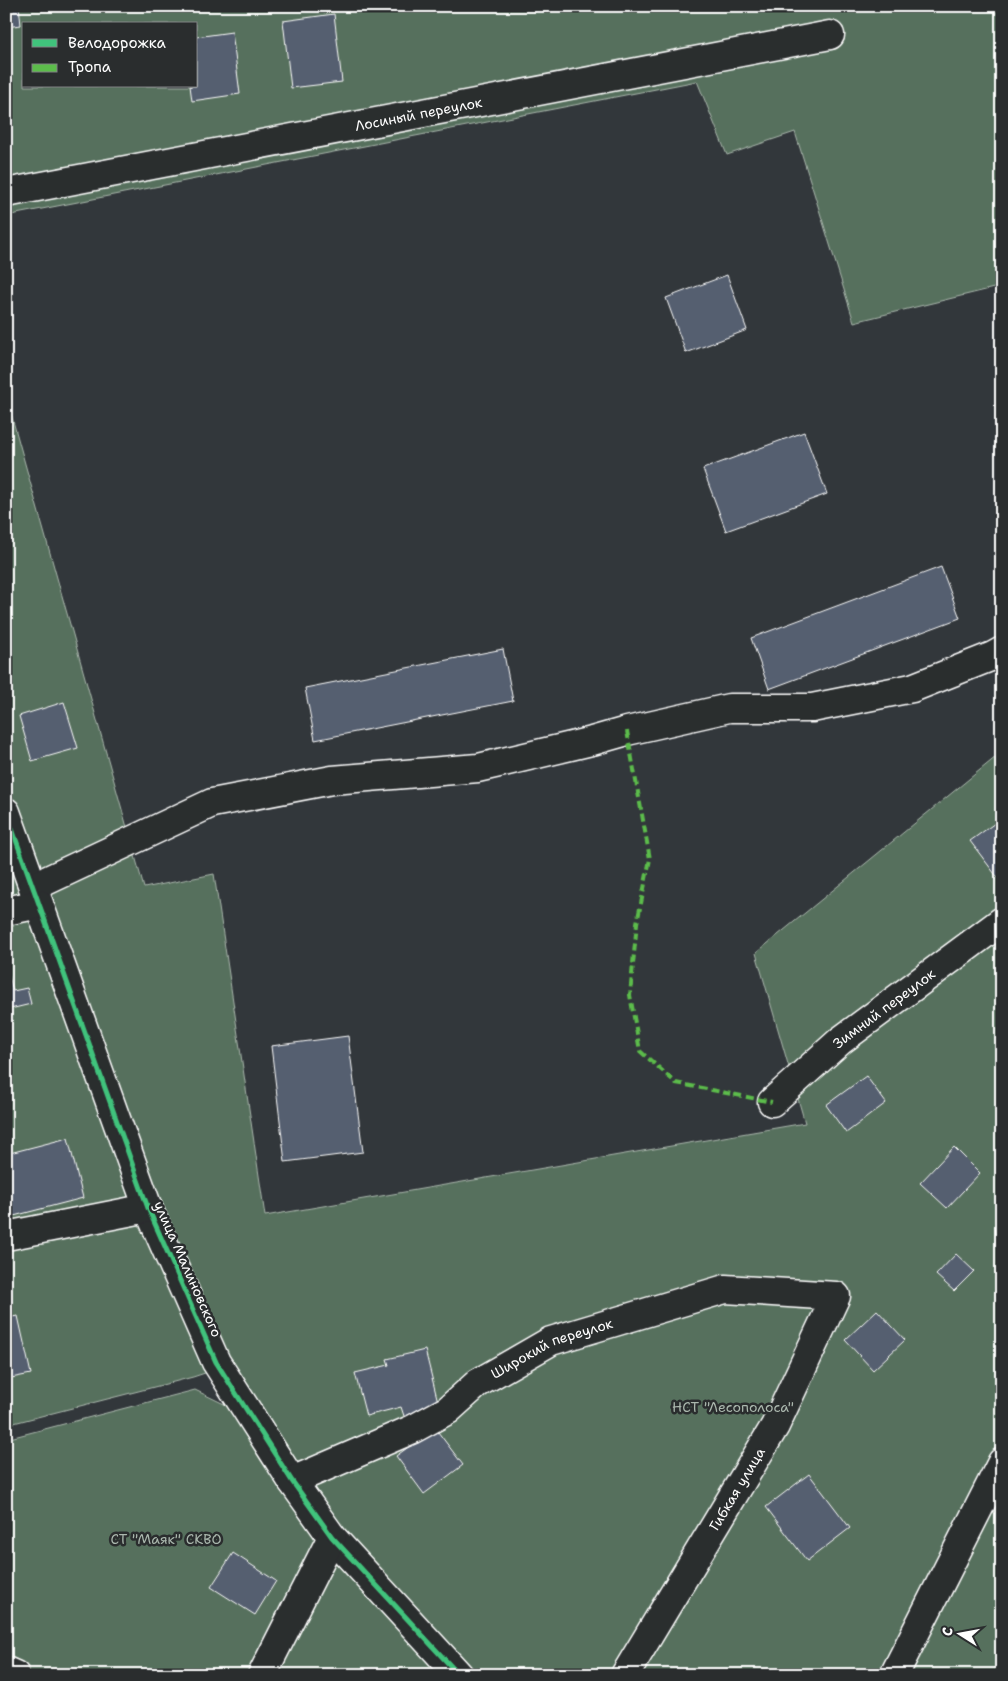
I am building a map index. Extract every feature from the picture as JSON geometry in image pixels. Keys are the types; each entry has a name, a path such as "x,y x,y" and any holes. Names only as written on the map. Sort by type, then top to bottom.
{"street":[{"name":"Лосиный переулок","path":"6,193 830,35"},
{"path":"6,911 212,803 332,780 478,768 729,708 812,708 912,688 1002,651"},
{"name":"улица Малиновского","path":"6,812 148,1208 216,1362 292,1482 332,1537 458,1675"},
{"name":"Зимний переулок","path":"772,1102 840,1042 1002,921"},
{"path":"6,1236 148,1208"},
{"name":"Широкий переулок","path":"292,1482 413,1429 448,1410 478,1383 551,1341 726,1289 836,1296"},
{"name":"Гибкая улица","path":"625,1675 775,1426 836,1296"},
{"path":"894,1675 1002,1462"},
{"path":"262,1675 332,1537"},
{"path":"6,1670 15,1675"}],"green space":[{"path":"6,6 1002,6 1002,286 854,322 795,132 727,155 697,81 6,216"},
{"name":"НСТ \"Лесополоса\"","path":"6,396 144,888 214,874 265,1216 805,1123 756,953 1002,752 1002,1675 460,1675 333,1536 223,1367 193,1377 6,1425"},
{"name":"СТ \"Маяк\" СКВО","path":"195,1390 247,1415 448,1675 6,1675 6,1439"}],"building":[{"path":"6,6 19,6 21,25 6,27"},
{"path":"334,14 342,82 291,88 283,21"},
{"path":"232,32 240,94 192,101 190,88 198,88 198,37"},
{"path":"727,275 747,330 686,353 666,298"},
{"path":"804,432 827,494 726,531 703,469"},
{"path":"941,567 960,618 769,689 751,638"},
{"path":"503,649 513,701 315,740 305,688"},
{"path":"64,702 78,748 32,761 19,716"},
{"path":"1002,818 1002,882 1001,882 970,841"},
{"path":"6,965 13,991 27,988 31,1004 6,1010"},
{"path":"348,1036 363,1152 285,1162 271,1046"},
{"path":"866,1076 886,1103 846,1133 826,1105"},
{"path":"68,1138 83,1198 6,1218 6,1154"},
{"path":"954,1147 980,1173 947,1208 920,1183"},
{"path":"956,1254 974,1271 954,1291 936,1275"},
{"path":"877,1310 905,1340 873,1370 845,1340"},
{"path":"18,1316 31,1374 6,1379 6,1318"},
{"path":"425,1350 440,1410 405,1419 401,1407 366,1416 355,1373 389,1365 387,1359"},
{"path":"435,1428 463,1465 424,1494 396,1456"},
{"path":"809,1474 850,1528 807,1561 766,1507"},
{"path":"233,1553 276,1581 255,1615 211,1587"}],"marked path":[{"path":"627,731 650,859 637,923 630,995 640,1051 676,1083 772,1102"}],"cycle path":[{"path":"6,812 148,1208 216,1362 292,1481 332,1537 459,1675"}]}
